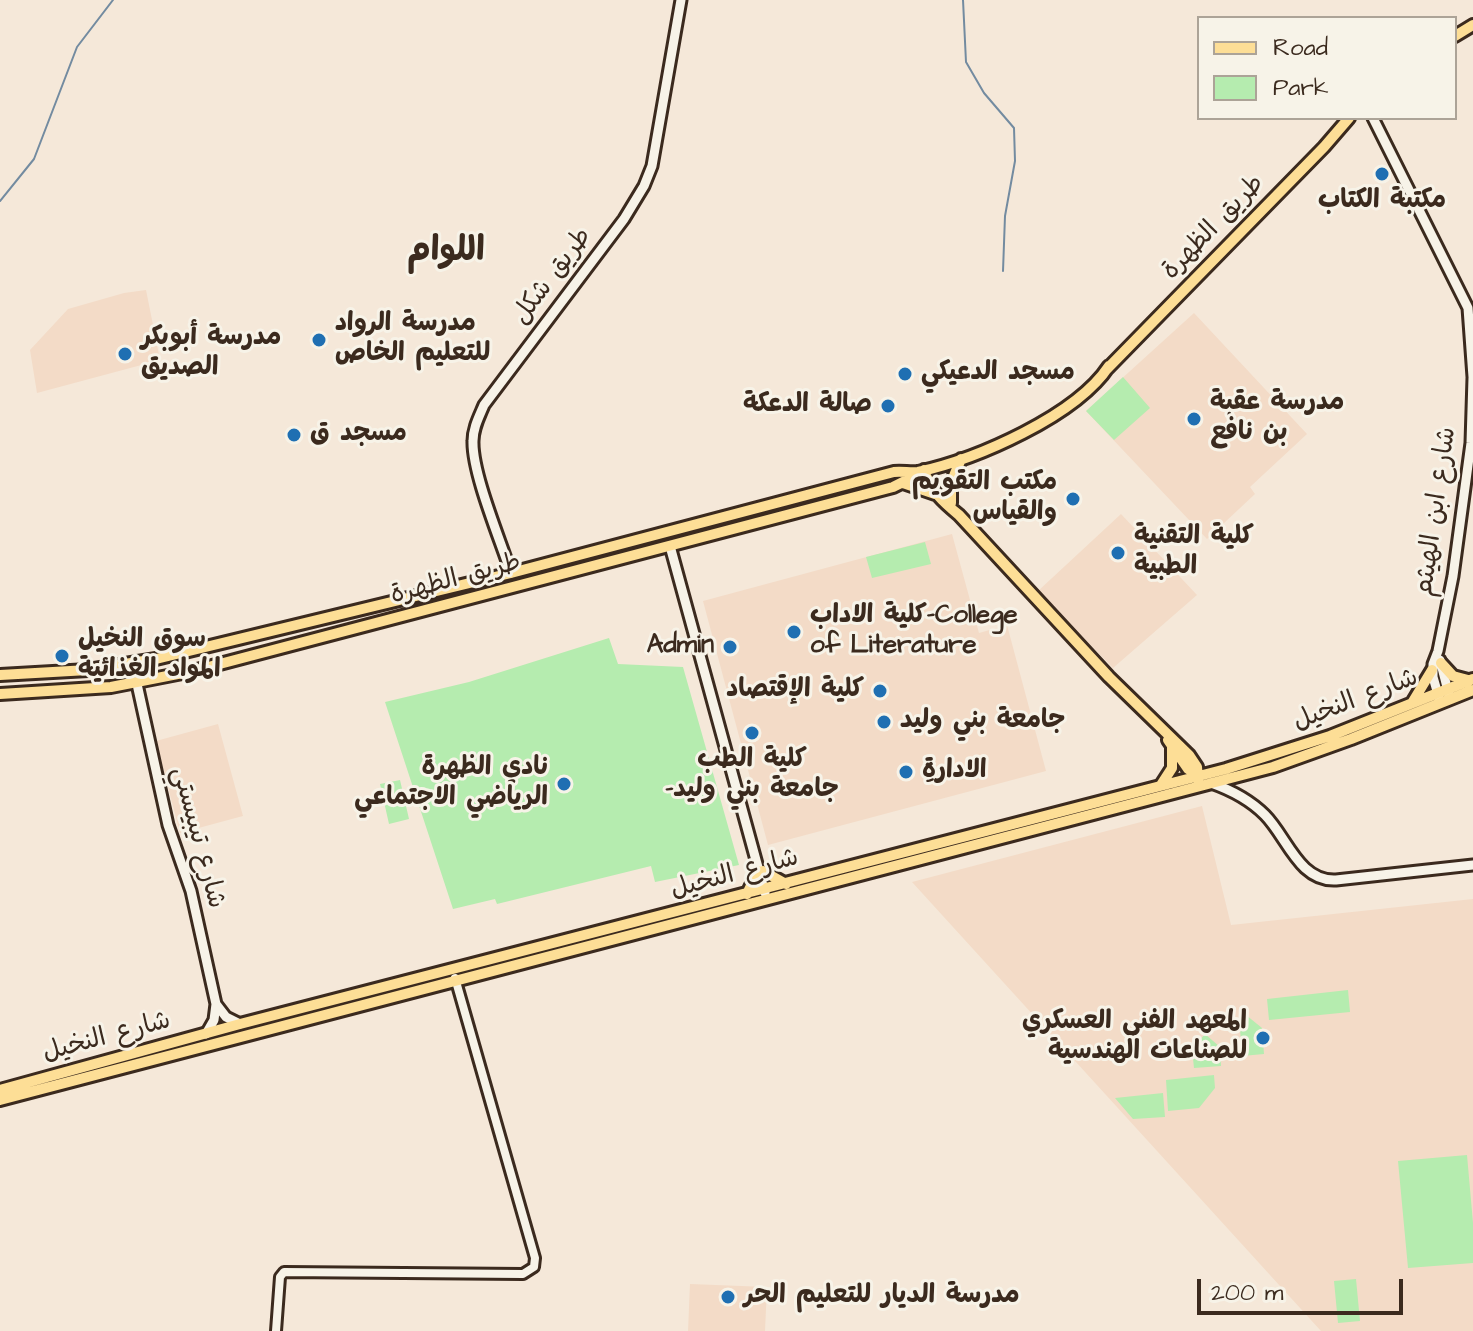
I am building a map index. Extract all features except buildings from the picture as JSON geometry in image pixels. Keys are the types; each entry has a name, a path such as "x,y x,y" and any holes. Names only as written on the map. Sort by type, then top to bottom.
{"main road":[{"name":"طريق شكل","path":"511,573 476,464 473,443 475,427 484,405 624,219 644,186 655,150 681,0"},
{"name":"طريق الظهرة","path":"0,675 88,670 156,659 511,573 894,472 919,472 961,459 1026,430 1109,366 1347,120"},
{"path":"1374,120 1471,309"},
{"name":"شارع ابن الهيثم","path":"1436,667 1453,576 1471,443 1471,309"},
{"path":"951,503 953,477 961,459"},
{"name":"طريق الظهرة","path":"0,694 137,684 903,483 919,472"},
{"path":"919,472 936,494 1193,759 1208,767 1226,769"},
{"path":"919,472 959,515"},
{"path":"903,483 936,494"},
{"path":"670,546 767,893"},
{"path":"1436,667 1472,683"},
{"path":"1436,667 1444,696"},
{"path":"1411,704 1436,667"},
{"name":"شارع النخيل","path":"1211,783 1309,755 1472,683"},
{"name":"شارع تيبيستي","path":"137,684 168,825 191,891 216,1004"},
{"name":"شارع النخيل","path":"0,1090 456,982 767,893 1196,781 1330,736 1411,704 1444,696"},
{"path":"1161,728 1196,781 1211,783 1240,796 1258,809 1277,829 1305,870 1319,879 1336,880 1473,865"},
{"path":"1161,785 1172,768 1172,747"},
{"path":"1193,759 1197,767 1196,781"},
{"name":"شارع النخيل","path":"0,1100 164,1052 240,1024 747,894 767,893 786,884 1161,785 1196,781"},
{"path":"761,871 786,884"},
{"path":"747,894 761,871"},
{"path":"216,1004 226,1017 240,1024"},
{"path":"206,1034 214,1020 216,1004"}],"street":[{"path":"276,1331 280,1277 284,1272 523,1274 534,1267 535,1258 453,970"}],"shaded area":[{"path":"146,290 160,360 37,393 30,350 68,309"},
{"name":"مدرسة عقبة بن نافع","path":"1194,313 1307,434 1250,487 1255,494 1207,539 1086,411"},
{"name":"كلية التقنية الطبية","path":"1121,514 1197,595 1113,668 1038,591"},
{"name":"جامعة بني وليد","path":"952,534 979,633 1007,625 1046,771 768,845 703,601"},
{"path":"218,724 243,816 180,833 156,741"},
{"name":"المعهد الفني العسكري للصناعات الهندسية","path":"1202,806 1231,925 1473,899 1473,1331 1321,1331 912,882"},
{"name":"مدرسة الديار للتعليم الحر","path":"690,1284 767,1287 765,1331 688,1331"}],"green space":[{"path":"1123,377 1150,408 1114,440 1086,411"},
{"path":"925,542 931,564 872,578 866,557"},
{"name":"نادي الظهرة الرياضي الاجتماعي","path":"609,638 618,664 683,667 739,865 655,882 651,866 497,904 495,899 453,909 385,702 469,682"},
{"path":"400,780 409,819 389,824 380,784"},
{"path":"1348,990 1350,1012 1269,1020 1267,999"},
{"path":"1239,1015 1246,1015 1262,1028 1264,1054 1242,1056"},
{"path":"1205,1034 1220,1047 1221,1066 1194,1068 1192,1049"},
{"path":"1214,1075 1215,1088 1199,1108 1168,1111 1166,1080"},
{"path":"1163,1093 1165,1117 1133,1119 1115,1098"},
{"path":"1467,1155 1473,1263 1408,1268 1398,1161"},
{"path":"1356,1279 1360,1321 1338,1323 1334,1281"}],"waterway":[{"path":"0,201 34,159 77,47 113,0"},
{"path":"963,0 966,62 984,93 1014,128 1015,161 1005,216 1003,271"}],"place":[{"name":"مكتبة الكتاب","path":"1382,174"},
{"name":"مدرسة الرواد للتعليم الخاص","path":"319,340"},
{"name":"مدرسة أبوبكر الصديق","path":"125,354"},
{"name":"مسجد الدعيكي","path":"905,374"},
{"name":"صالة الدعكة","path":"888,406"},
{"name":"مدرسة عقبة بن نافع","path":"1194,419"},
{"name":"مسجد ق","path":"294,435"},
{"name":"مكتب التقويم والقياس","path":"1073,499"},
{"name":"كلية التقنية الطبية","path":"1118,553"},
{"name":"كلية الاداب-College of Literature","path":"794,632"},
{"name":"Admin","path":"730,647"},
{"name":"سوق النخيل المواد الغذائية","path":"62,656"},
{"name":"كلية الإقتصاد","path":"880,691"},
{"name":"جامعة بني وليد","path":"884,722"},
{"name":"كلية الطب -جامعة بني وليد","path":"752,733"},
{"name":"ِالادارة","path":"906,772"},
{"name":"نادي الظهرة الرياضي الاجتماعي","path":"564,784"},
{"name":"المعهد الفني العسكري للصناعات الهندسية","path":"1263,1038"},
{"name":"مدرسة الديار للتعليم الحر","path":"728,1297"}],"district":[{"name":"اللوام","path":"446,253"}]}
